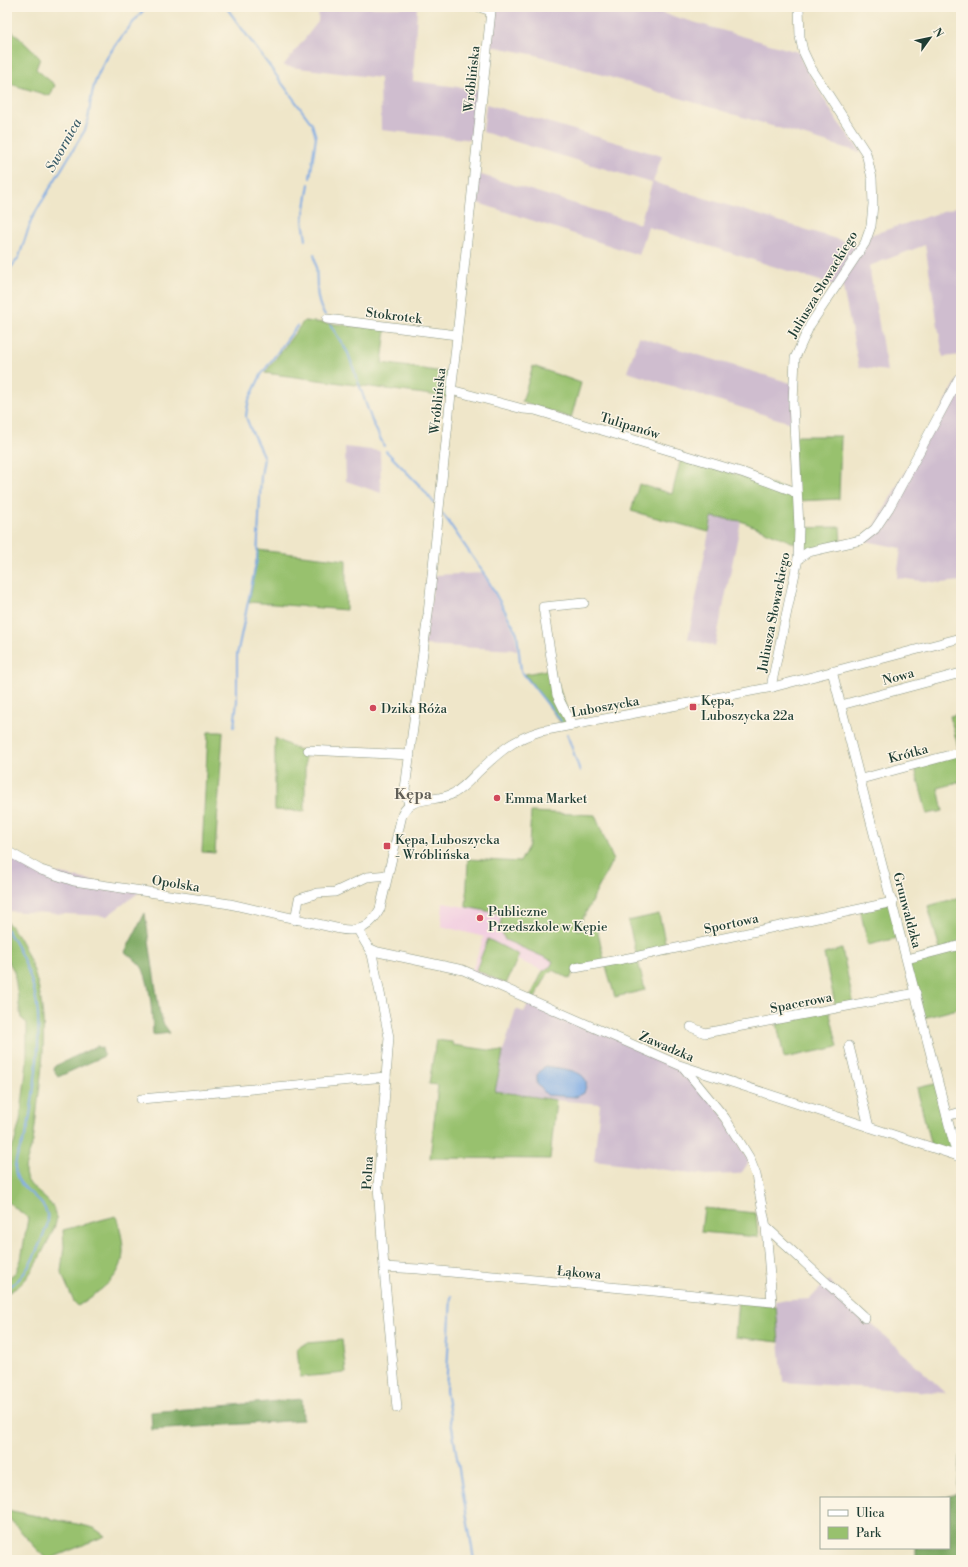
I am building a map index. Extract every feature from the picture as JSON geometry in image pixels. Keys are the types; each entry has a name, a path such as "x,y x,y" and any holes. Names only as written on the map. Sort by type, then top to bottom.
{"street":[{"name":"Wróblińska","path":"409,805 406,789 428,614 491,12 479,7"},
{"name":"Juliusza Słowackiego","path":"773,687 772,682 798,559 799,528 794,402 795,358 810,325 865,243 871,226 873,204 872,178 866,153 811,68 800,37 799,7"},
{"name":"Stokrotek","path":"327,319 458,335"},
{"path":"798,559 808,552 861,540 875,529 889,508 959,378"},
{"name":"Tulipanów","path":"451,390 523,409 535,410 793,490 797,495"},
{"path":"572,725 557,695 543,607 584,603"},
{"name":"Luboszycka","path":"409,805 449,796 455,793 515,741 541,731 773,687 961,638"},
{"name":"Grunwaldzka","path":"832,671 893,902 947,1116 959,1156"},
{"name":"Nowa","path":"841,705 961,673"},
{"path":"308,750 410,755"},
{"name":"Krótka","path":"861,779 961,752"},
{"path":"358,930 367,927 377,914 382,901 402,815 409,805"},
{"name":"Opolska","path":"7,851 41,870 74,881 230,904 295,920 346,930 358,930"},
{"path":"295,920 299,899 307,895 335,892 367,877 388,875"},
{"name":"Sportowa","path":"575,968 639,956 893,902"},
{"name":"Polna","path":"358,930 372,954 389,1037 378,1186 384,1267 398,1408"},
{"name":"Zawadzka","path":"367,945 378,952 463,970 684,1067 959,1156"},
{"path":"907,959 961,945"},
{"name":"Spacerowa","path":"691,1027 705,1033 916,993"},
{"path":"849,1046 869,1127"},
{"path":"684,1067 725,1118 749,1156 756,1176 766,1228 865,1318"},
{"path":"141,1098 386,1077"},
{"path":"947,1116 961,1112"},
{"name":"Łąkowa","path":"384,1267 418,1268 772,1302 766,1228"}],"shaded area":[{"path":"319,7 417,8 413,81 480,90 474,140 381,130 380,78 283,66 318,22"},
{"path":"496,7 641,7 801,53 801,60 838,122 862,153 536,55 491,46"},
{"path":"486,104 662,156 653,182 862,247 867,236 961,206 961,355 943,357 925,245 869,266 887,371 859,367 841,278 836,286 648,227 639,255 475,202 478,174 640,224 652,183 483,132"},
{"path":"639,337 794,384 794,424 627,372"},
{"path":"961,374 961,581 941,583 897,578 901,548 861,540 870,534"},
{"path":"345,447 380,451 381,493 346,481"},
{"path":"712,517 741,521 715,646 688,639"},
{"path":"483,573 515,633 517,650 424,645 435,575"},
{"path":"7,851 41,870 141,891 107,916 7,911"},
{"path":"443,903 502,914 500,928 505,940 554,961 545,971 517,960 504,988 471,973 484,937 441,926"},
{"path":"530,1000 684,1067 725,1118 749,1162 742,1172 737,1174 707,1175 594,1161 600,1104 556,1100 495,1091 503,1052 516,1009 524,1012"},
{"path":"828,1280 865,1318 946,1393 783,1382 775,1301 810,1299"}],"green space":[{"path":"7,26 40,58 36,69 55,85 50,96 7,83"},
{"path":"304,321 386,329 382,363 450,373 447,397 265,373"},
{"path":"533,366 581,383 571,418 522,402"},
{"path":"795,436 841,436 839,499 798,501 799,528 840,527 841,545 804,553 799,545 741,521 712,517 709,532 631,511 639,484 672,494 681,458 793,491"},
{"path":"258,550 346,560 346,610 249,602"},
{"path":"552,669 572,725 563,726 525,674"},
{"path":"961,713 961,750 959,751 950,716"},
{"path":"208,732 223,732 215,853 202,852"},
{"path":"275,738 296,749 305,750 305,811 275,810"},
{"path":"961,752 961,782 938,788 943,811 927,814 914,765"},
{"path":"531,812 595,815 613,859 577,930 597,928 605,963 575,968 570,979 552,970 548,973 533,1002 529,1000 543,971 551,966 553,961 505,940 500,928 502,914 466,907 468,859 520,862 529,845"},
{"path":"961,897 961,1008 923,1018 907,959 940,950 928,906"},
{"path":"893,902 902,937 868,945 860,909"},
{"path":"145,913 159,1010 163,1023 170,1033 153,1035 151,1001 146,976 139,964 125,952"},
{"path":"659,914 667,951 637,957 645,990 615,997 605,963 637,956 628,921"},
{"path":"7,922 22,942 28,956 39,990 42,1007 43,1057 33,1139 25,1170 26,1178 53,1207 56,1214 56,1222 28,1277 20,1285 7,1293 7,1279 16,1272 21,1260 28,1218 7,1201 7,1154 14,1144 20,1121 27,1063 27,1023 21,1018 14,971 7,959"},
{"path":"488,939 519,955 506,984 476,970"},
{"path":"842,949 854,1005 836,1008 824,954"},
{"path":"829,1010 838,1047 784,1058 776,1019"},
{"path":"436,1040 452,1042 453,1045 503,1052 495,1091 556,1100 550,1159 430,1158 438,1085 429,1084"},
{"path":"97,1046 102,1048 104,1056 58,1077 54,1070 55,1066"},
{"path":"939,1083 957,1156 931,1147 917,1088"},
{"path":"704,1208 756,1213 758,1237 701,1232"},
{"path":"116,1216 121,1233 123,1248 119,1270 113,1279 104,1287 78,1306 74,1302 61,1272 64,1246 63,1230"},
{"path":"738,1299 776,1307 779,1342 735,1337"},
{"path":"342,1340 346,1373 300,1377 297,1348 307,1343"},
{"path":"302,1399 303,1420 152,1430 151,1412"},
{"path":"961,1449 961,1560 916,1560 916,1549 950,1549 950,1497 944,1497 957,1494"},
{"path":"7,1510 94,1528 105,1536 47,1560 7,1516"}],"water":[{"path":"545,1066 568,1070 584,1077 586,1085 584,1093 576,1097 547,1095 537,1084 537,1075"}],"waterway":[{"name":"Swornica","path":"7,273 19,257 32,218 85,130 95,82 106,59 146,7"},
{"path":"226,7 312,124 316,137 310,178"},
{"path":"306,240 303,220 309,184"},
{"path":"314,254 316,262 317,293 321,308 325,315"},
{"path":"330,324 348,353 372,421 384,446"},
{"path":"234,727 237,701 237,655 257,559 261,476 264,458 246,417 247,409 249,400 261,375 297,326"},
{"path":"386,451 422,488 434,503"},
{"path":"443,514 485,575 517,633 521,671 561,721"},
{"path":"567,734 580,771"},
{"name":"Swornica","path":"7,930 28,970 35,992 38,1015 36,1071 28,1127 15,1163 15,1168 17,1177 21,1184 40,1202 48,1216 47,1226 32,1261 21,1277 7,1288"},
{"path":"451,1296 446,1391 474,1560"}],"place":[{"name":"Kępa, Luboszycka 22a","path":"693,707"},
{"name":"Dzika Róża","path":"373,708"},
{"name":"Emma Market","path":"497,798"},
{"name":"Kępa, Luboszycka - Wróblińska","path":"387,846"},
{"name":"Publiczne Przedszkole w Kępie","path":"480,918"}],"district":[{"name":"Kępa","path":"413,794"}]}
